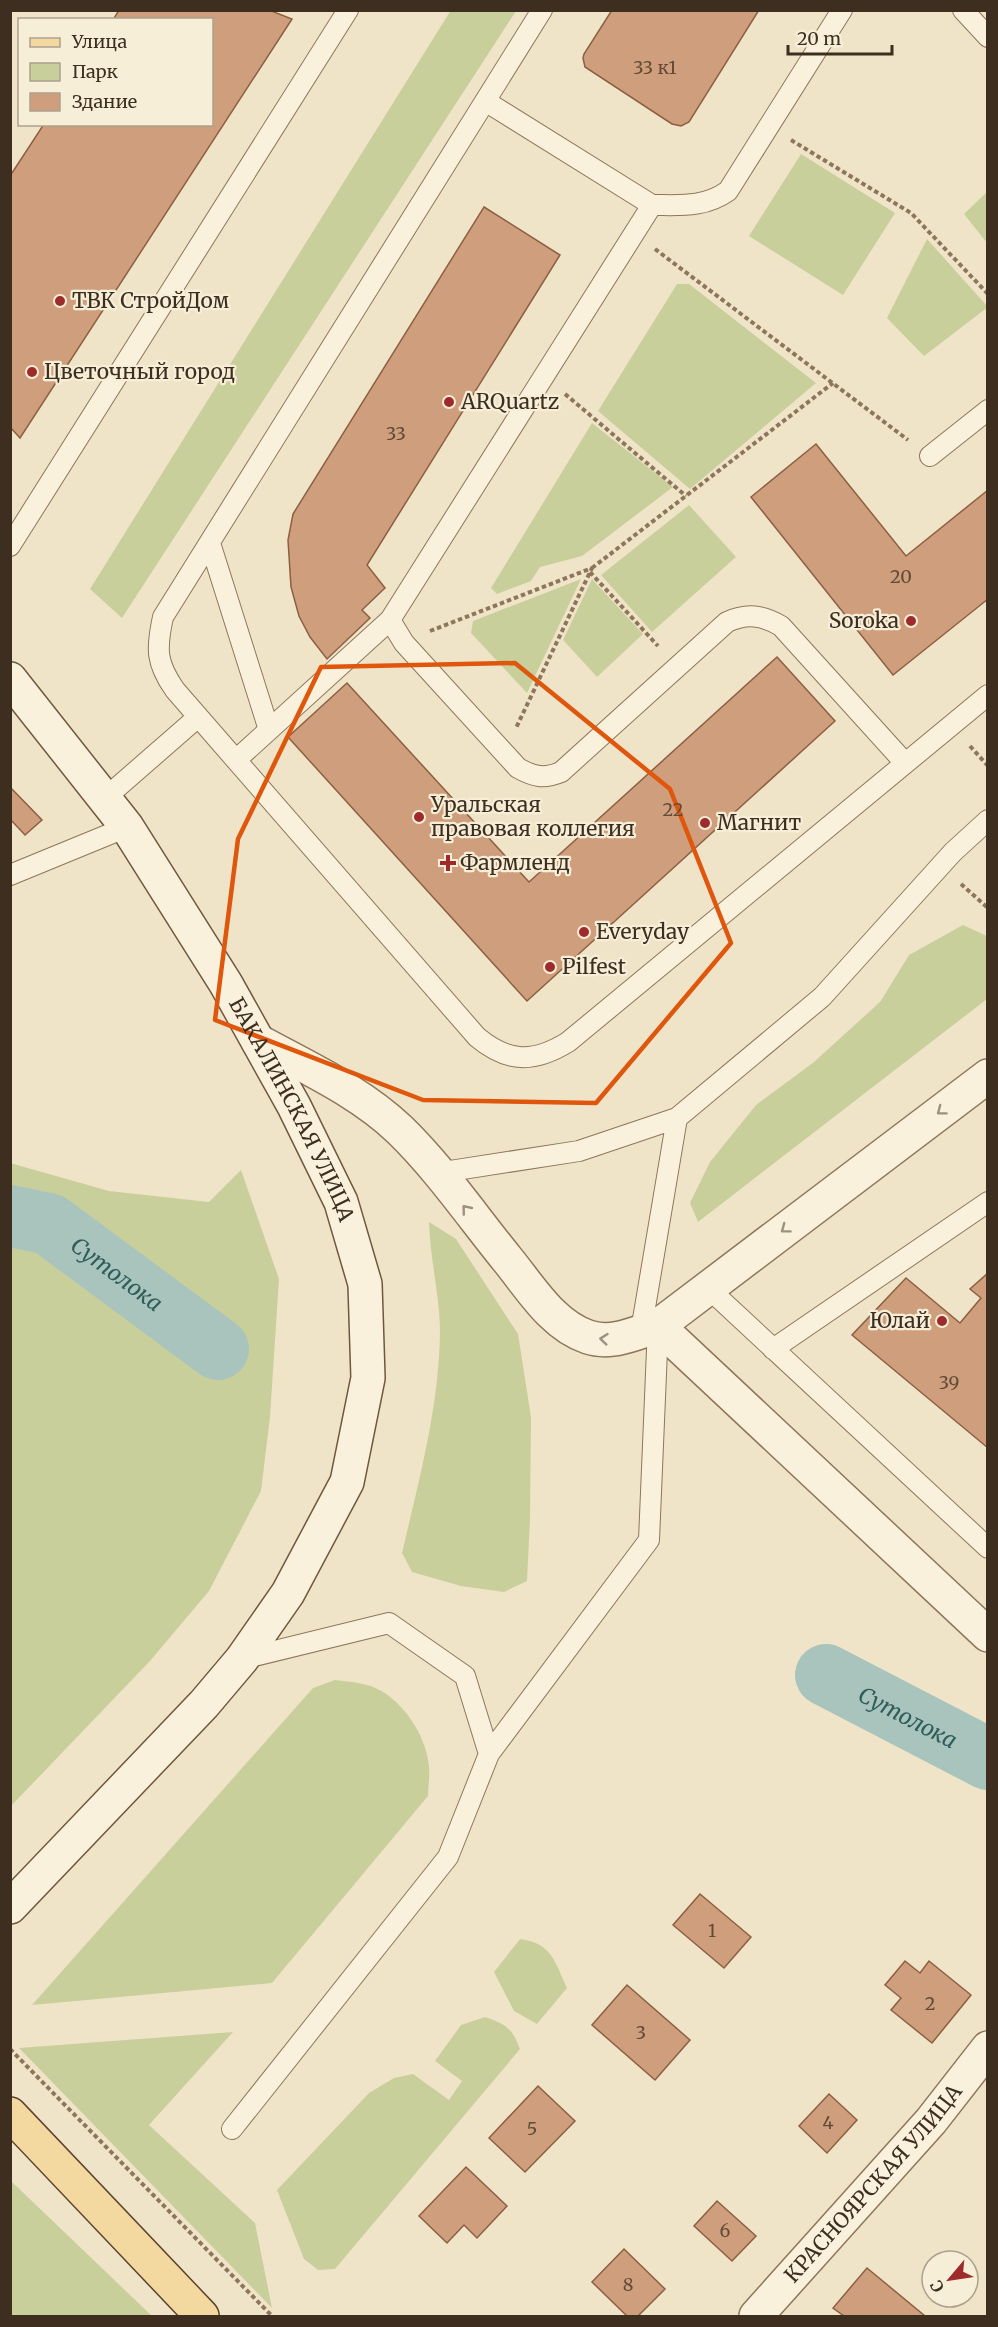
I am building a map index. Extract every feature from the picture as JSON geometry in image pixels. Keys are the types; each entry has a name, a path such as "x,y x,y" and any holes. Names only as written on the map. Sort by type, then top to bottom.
{"main road":[{"path":"10,2114 202,2316"}],"street":[{"name":"БАКАЛИНСКАЯ УЛИЦА","path":"10,679 127,827 226,984 294,1106 341,1202 364,1284 368,1378 347,1482 288,1593 242,1659 204,1704 10,1906"},
{"path":"258,1041 341,1086 372,1106 399,1130 437,1173 557,1319 588,1337 613,1340 649,1328 708,1288 987,1076"},
{"path":"649,1328 987,1635"},
{"name":"КРАСНОЯРСКАЯ УЛИЦА","path":"756,2316 931,2121 987,2048"}],"lane":[{"path":"10,546 348,10"},
{"path":"542,10 163,617 158,642 158,658 164,675 477,1037 502,1054 531,1058 551,1052 568,1042 987,695"},
{"path":"485,100 652,205 693,205 718,198 728,191 842,10"},
{"path":"963,10 987,38"},
{"path":"236,760 390,620 652,205"},
{"path":"930,456 987,410"},
{"path":"210,543 269,730"},
{"path":"390,620 403,641 504,753 518,768 531,776 550,777 561,772 727,622 752,615 767,618 781,626 905,763"},
{"path":"104,799 198,717"},
{"path":"437,1173 579,1151 677,1118 822,997 940,866 987,820"},
{"path":"10,875 127,827"},
{"path":"232,2129 448,1857 489,1754 649,1540 649,1328 677,1118"},
{"path":"774,1349 987,1202"},
{"path":"708,1288 987,1548"},
{"path":"242,1659 389,1623 465,1676 489,1754"}],"path":[{"path":"769,127 911,213 987,294"},
{"path":"634,234 930,456"},
{"path":"544,376 686,496"},
{"path":"403,641 591,570 833,383"},
{"path":"591,570 677,667"},
{"path":"504,753 591,570"},
{"path":"940,866 987,908"},
{"path":"10,2049 272,2316"}],"highlighted area":[{"path":"515,663 670,789 731,943 596,1103 423,1100 215,1020 238,839 321,667"}],"green space":[{"path":"451,10 516,11 122,618 90,589"},
{"path":"801,154 895,213 843,295 749,236"},
{"path":"987,192 987,243 964,214"},
{"path":"927,239 988,307 924,356 887,318"},
{"path":"677,284 689,284 816,383 690,489 598,411"},
{"path":"592,423 673,487 582,556 540,567 531,581 497,594 491,588"},
{"path":"689,505 736,557 652,632 601,575"},
{"path":"581,579 527,693 471,633 473,621"},
{"path":"592,579 643,634 597,677 563,640"},
{"path":"963,925 987,936 987,999 698,1222 690,1203 710,1162 756,1105 814,1062 880,1002 909,955"},
{"path":"10,1163 109,1191 209,1202 241,1170 279,1279 270,1417 261,1491 209,1591 150,1661 11,1806"},
{"path":"429,1222 456,1239 518,1334 531,1417 527,1581 504,1592 461,1586 412,1572 402,1553 427,1443 439,1360 440,1319"},
{"path":"335,1680 373,1687 385,1693 409,1716 425,1746 429,1771 428,1796 272,1983 32,2005 313,1688"},
{"path":"520,1939 531,1941 546,1949 567,1988 537,2024 514,2011 494,1972"},
{"path":"485,2017 507,2028 520,2049 335,2269 318,2270 304,2259 277,2190 369,2093 394,2078 413,2074 449,2100 462,2081 435,2061 461,2025"},
{"path":"233,2032 149,2125 255,2223 272,2308 19,2048"},
{"path":"11,2181 152,2316 11,2316"}],"building":[{"name":"ТВК СтройДом","path":"119,10 269,10 292,19 20,438 10,427 10,176 43,126 213,126 213,18 114,18"},
{"path":"612,10 759,10 689,122 681,126 672,124 585,67 584,54"},
{"path":"484,207 560,255 367,565 385,588 362,610 370,618 327,659 310,637 299,616 291,587 288,540 293,514"},
{"path":"816,444 906,556 988,490 988,599 893,675 751,497"},
{"path":"777,657 835,721 527,1001 288,737 347,683 529,882"},
{"path":"10,787 42,820 25,835 10,819"},
{"path":"988,1273 988,1448 852,1335 906,1278 960,1323 981,1298 970,1289"},
{"path":"700,1894 751,1937 724,1968 673,1925"},
{"path":"905,1961 920,1973 929,1961 971,1995 932,2043 891,2010 901,1998 885,1985"},
{"path":"627,1985 690,2040 655,2080 592,2025"},
{"path":"538,2086 575,2121 525,2172 489,2138"},
{"path":"829,2094 857,2120 827,2153 799,2126"},
{"path":"466,2167 507,2206 477,2238 464,2225 447,2243 419,2216"},
{"path":"717,2201 756,2236 732,2261 694,2226"},
{"path":"624,2249 665,2289 638,2316 627,2316 592,2282"},
{"path":"867,2268 925,2316 844,2316 833,2308"}],"waterway":[{"name":"Сутолока","path":"10,1216 49,1224 218,1349"},
{"name":"Сутолока","path":"826,1675 988,1759"}],"place":[{"name":"ТВК СтройДом","path":"60,301"},
{"name":"Цветочный город","path":"32,372"},
{"name":"ARQuartz","path":"449,402"},
{"name":"Soroka","path":"911,621"},
{"name":"Уральская правовая коллегия","path":"419,817"},
{"name":"Магнит","path":"705,823"},
{"name":"Фармленд","path":"448,863"},
{"name":"Everyday","path":"584,932"},
{"name":"Pilfest","path":"550,967"},
{"name":"Юлай","path":"942,1321"}]}
